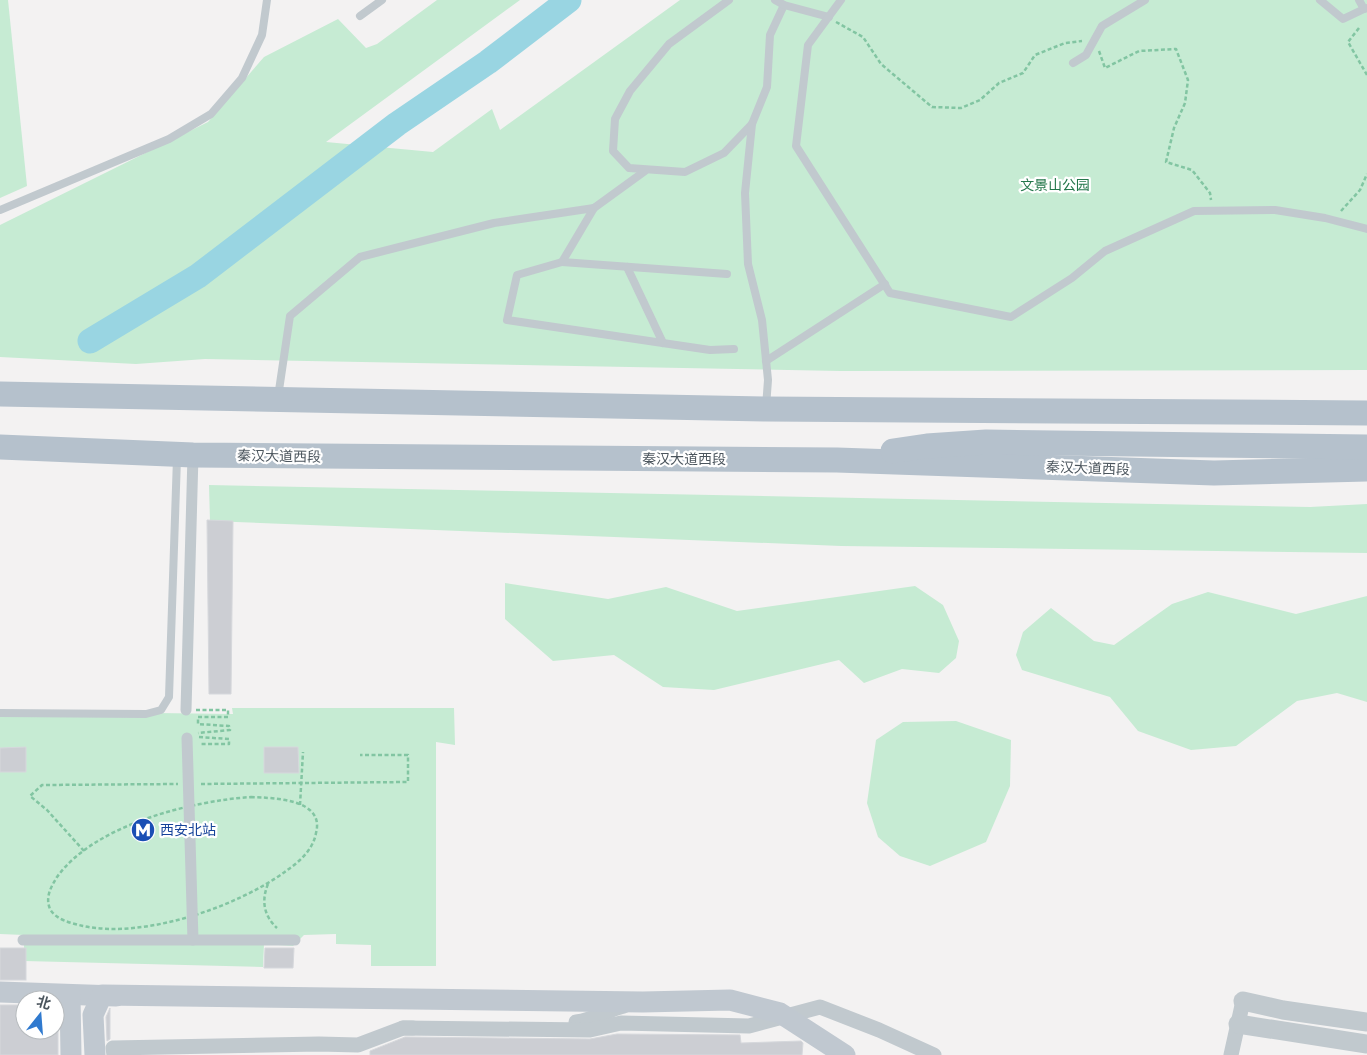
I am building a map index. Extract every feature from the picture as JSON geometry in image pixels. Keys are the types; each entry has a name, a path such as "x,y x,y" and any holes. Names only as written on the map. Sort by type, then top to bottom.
{"main road":[{"path":"0,394 766,408 1367,413"},
{"path":"838,460 927,446 986,442 1367,447"},
{"name":"秦汉大道西段","path":"0,447 185,454 838,460 1214,472 1367,469"},
{"path":"0,992 70,995 643,1002 730,1000 780,1013 846,1055"},
{"path":"70,995 71,1055"},
{"path":"95,1055 93,1015 102,996 143,996"}],"street":[{"path":"185,454 186,710"},
{"path":"188,741 192,940"},
{"path":"23,940 294,940"},
{"path":"1231,1055 1243,1001 1283,1010 1367,1022"},
{"path":"114,1055 113,1048 319,1044 358,1050 403,1028 548,1025 590,1021 610,1009 643,1002"},
{"path":"403,1028 590,1030 621,1023 749,1026 820,1007 879,1030 934,1055"},
{"path":"1238,1024 1367,1044"}],"lane":[{"path":"0,210 169,139 210,114 242,78 262,35 267,0"},
{"path":"360,16 382,0"},
{"path":"728,0 669,44 630,91 615,119 613,152 629,168 646,171 685,172 724,153 752,124"},
{"path":"775,0 784,5 829,17"},
{"path":"841,0 808,46 796,146 890,293 1011,317 1072,278 1104,251 1194,211 1275,210 1325,218 1367,229"},
{"path":"1073,63 1086,55 1102,26 1145,0"},
{"path":"1320,0 1343,19 1365,9 1359,0"},
{"path":"766,408 768,380 762,320 748,264 745,193 752,124 767,87 770,35 784,5"},
{"path":"562,262 594,208 646,171"},
{"path":"278,400 290,316 360,257 494,223 594,208"},
{"path":"727,274 562,262 517,275 507,320 710,350 734,349"},
{"path":"627,267 663,343"},
{"path":"766,361 885,284"},
{"path":"0,713 146,714 161,710 170,697 185,454"}],"path":[{"path":"829,17 864,37 881,64 932,107 961,108 980,100 1000,83 1023,72 1035,55 1065,43 1095,39 1106,68 1139,51 1176,49 1188,80 1185,103 1174,128 1166,162 1192,170 1210,193 1212,211"},
{"path":"1359,28 1348,42 1367,75"},
{"path":"1339,214 1360,190 1367,174"},
{"path":"186,710 228,710 228,717 198,717 198,724 229,726 230,730 198,732 198,737 230,739 229,744 188,741"},
{"path":"300,805 303,752"},
{"path":"84,851 47,810 30,796 42,785 408,782 408,755 360,755"},
{"path":"269,882 265,896 266,913 270,921 284,931"}],"green space":[{"path":"0,0 8,0 27,186 0,198"},
{"name":"文景山公园","path":"437,0 520,0 326,142 433,152 492,109 500,130 680,0 1367,0 1367,370 841,371 205,359 136,364 0,357 0,225 208,122 264,57 338,19 366,48 377,44"},
{"path":"209,485 1310,507 1367,504 1367,553 841,546 210,521"},
{"path":"505,583 608,599 666,587 737,611 915,586 943,605 959,641 956,658 939,673 902,669 864,683 839,660 714,690 663,687 614,655 553,661 505,619"},
{"path":"1208,592 1296,614 1367,596 1367,702 1337,693 1297,701 1236,746 1191,750 1138,731 1110,697 1022,670 1016,655 1023,632 1051,608 1094,641 1114,645 1172,604"},
{"path":"232,708 454,708 455,745 436,742 436,966 371,966 371,945 336,944 336,934 304,935 293,946 264,944 263,967 24,961 24,935 0,934 0,711 233,714"},
{"path":"956,721 1011,740 1010,786 986,842 930,866 900,856 878,837 867,803 876,740 903,722"}],"building":[{"path":"207,520 233,521 231,694 209,694"},
{"path":"26,747 26,772 0,772 0,748"},
{"path":"264,747 298,747 299,773 264,773"},
{"path":"0,948 26,948 26,980 0,980"},
{"path":"265,948 294,948 293,968 264,968"},
{"path":"0,1005 15,1005 15,1040 58,1040 58,1055 0,1055"},
{"path":"110,1008 110,1039 107,1041 106,1017"},
{"path":"617,1034 740,1035 741,1043 801,1041 803,1043 802,1055 370,1055 370,1051 405,1037 590,1039"}],"waterway":[{"path":"90,341 198,276 397,124 488,62 569,0"}],"place":[{"name":"西安北站","path":"143,830"}]}
